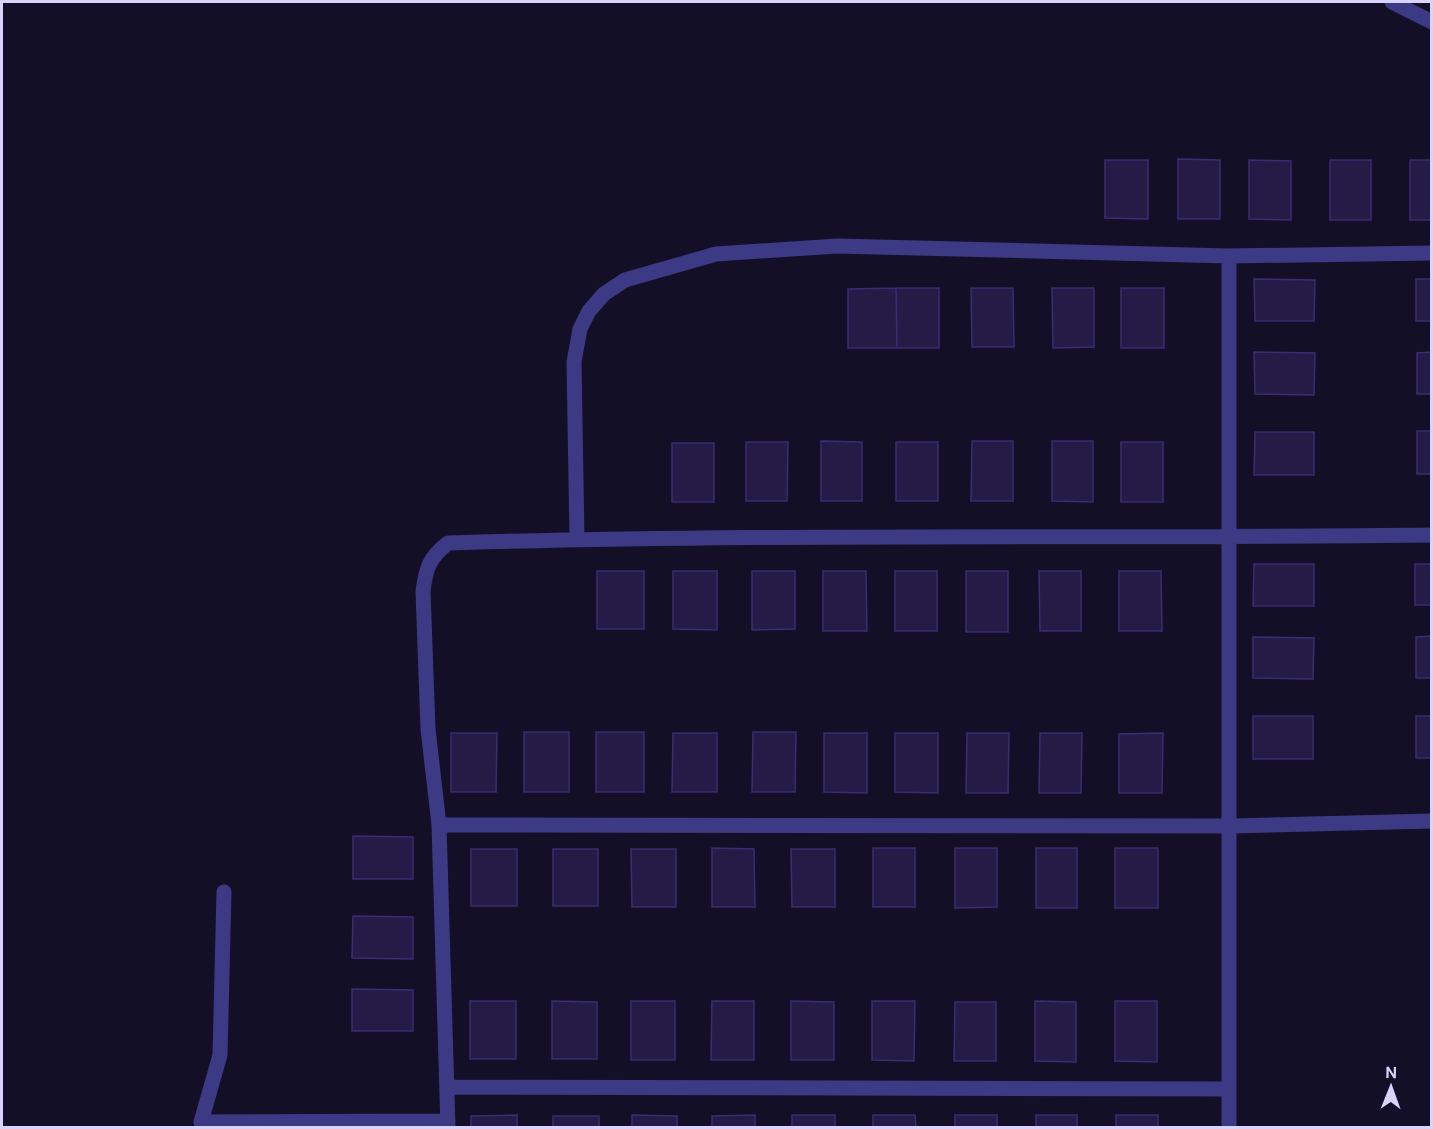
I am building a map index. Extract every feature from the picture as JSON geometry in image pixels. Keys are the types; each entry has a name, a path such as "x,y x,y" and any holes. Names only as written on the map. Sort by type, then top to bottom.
{"lane":[{"path":"1392,2 1431,22"},
{"path":"577,539 574,362 580,329 590,311 604,294 625,280 716,254 837,246 1229,256 1431,253"},
{"path":"1229,256 1229,1128"},
{"path":"224,892 220,1055 199,1125 448,1124 439,825 428,729 423,591 426,569 435,553 448,543 577,539 1431,535"},
{"path":"439,825 1230,826 1431,820"},
{"path":"447,1087 1229,1089"}],"building":[{"path":"1178,159 1220,160 1220,219 1178,219"},
{"path":"1105,160 1148,160 1148,219 1105,218"},
{"path":"1249,160 1291,161 1291,220 1249,219"},
{"path":"1330,160 1371,160 1371,220 1330,220"},
{"path":"1410,160 1432,160 1432,220 1410,220"},
{"path":"1254,279 1315,280 1314,321 1255,321"},
{"path":"1416,279 1432,279 1432,321 1416,321"},
{"path":"896,288 939,288 939,348 897,348"},
{"path":"896,288 897,348 848,348 848,289"},
{"path":"971,288 1013,288 1014,347 972,347"},
{"path":"1052,288 1094,288 1094,347 1053,348"},
{"path":"1121,288 1164,288 1164,348 1121,348"},
{"path":"1254,352 1315,353 1314,395 1255,394"},
{"path":"1432,352 1432,394 1417,394 1417,353"},
{"path":"1417,431 1432,431 1432,474 1417,474"},
{"path":"1255,432 1314,432 1314,475 1254,475"},
{"path":"821,441 862,442 862,501 821,501"},
{"path":"972,441 1013,441 1013,501 971,501"},
{"path":"1052,441 1093,441 1093,502 1052,501"},
{"path":"746,442 788,442 787,501 746,501"},
{"path":"896,442 938,442 938,501 896,501"},
{"path":"1121,442 1163,442 1163,502 1121,502"},
{"path":"672,443 714,443 714,502 672,502"},
{"path":"1254,564 1314,564 1314,606 1253,606"},
{"path":"1415,564 1432,564 1432,605 1415,605"},
{"path":"597,571 644,571 644,629 597,629"},
{"path":"673,571 717,571 717,630 673,629"},
{"path":"752,571 795,571 795,629 752,630"},
{"path":"823,571 866,571 867,631 823,631"},
{"path":"895,571 937,571 937,631 895,631"},
{"path":"966,571 1008,571 1008,632 966,632"},
{"path":"1039,571 1081,571 1081,631 1040,631"},
{"path":"1119,571 1161,571 1162,631 1119,631"},
{"path":"1432,636 1432,678 1416,678 1416,637"},
{"path":"1253,637 1314,638 1313,679 1253,678"},
{"path":"1253,716 1313,716 1313,759 1253,759"},
{"path":"1416,716 1432,716 1432,758 1416,758"},
{"path":"524,732 569,732 569,792 524,792"},
{"path":"596,732 644,732 644,792 596,792"},
{"path":"753,732 796,732 795,792 752,792"},
{"path":"451,733 497,733 496,792 451,792"},
{"path":"673,733 717,733 717,792 672,792"},
{"path":"824,733 867,733 867,793 824,792"},
{"path":"895,733 938,733 938,793 895,792"},
{"path":"967,733 1009,733 1008,793 966,793"},
{"path":"1040,733 1082,733 1081,793 1039,793"},
{"path":"1163,733 1162,793 1119,793 1119,734"},
{"path":"353,836 413,837 413,879 353,879"},
{"path":"712,848 754,849 755,907 712,907"},
{"path":"873,848 915,848 915,907 873,907"},
{"path":"955,848 997,848 997,907 955,908"},
{"path":"1036,848 1077,848 1077,908 1036,908"},
{"path":"1115,848 1158,848 1158,908 1115,908"},
{"path":"471,849 517,849 517,906 471,906"},
{"path":"553,849 598,849 598,906 553,906"},
{"path":"631,849 676,849 676,907 632,907"},
{"path":"791,849 835,849 835,907 792,907"},
{"path":"353,916 413,917 413,959 352,958"},
{"path":"352,989 413,990 413,1031 352,1031"},
{"path":"470,1001 516,1001 516,1059 470,1059"},
{"path":"552,1001 597,1002 597,1059 552,1059"},
{"path":"631,1001 675,1001 675,1060 631,1060"},
{"path":"712,1001 754,1001 754,1060 711,1060"},
{"path":"791,1001 834,1002 834,1060 791,1060"},
{"path":"872,1001 915,1001 914,1061 872,1060"},
{"path":"1035,1001 1076,1002 1076,1062 1035,1061"},
{"path":"1115,1001 1157,1001 1157,1062 1115,1061"},
{"path":"955,1002 996,1002 996,1061 954,1061"},
{"path":"517,1115 517,1128 471,1128 471,1116"},
{"path":"632,1115 677,1116 677,1128 632,1128"},
{"path":"755,1115 755,1128 712,1128 712,1116"},
{"path":"792,1115 835,1115 835,1128 792,1128"},
{"path":"873,1115 915,1115 916,1128 873,1128"},
{"path":"955,1115 997,1115 997,1128 955,1128"},
{"path":"1036,1115 1077,1115 1077,1128 1036,1128"},
{"path":"1116,1115 1158,1115 1158,1128 1116,1128"},
{"path":"553,1116 599,1116 599,1128 553,1128"}]}
